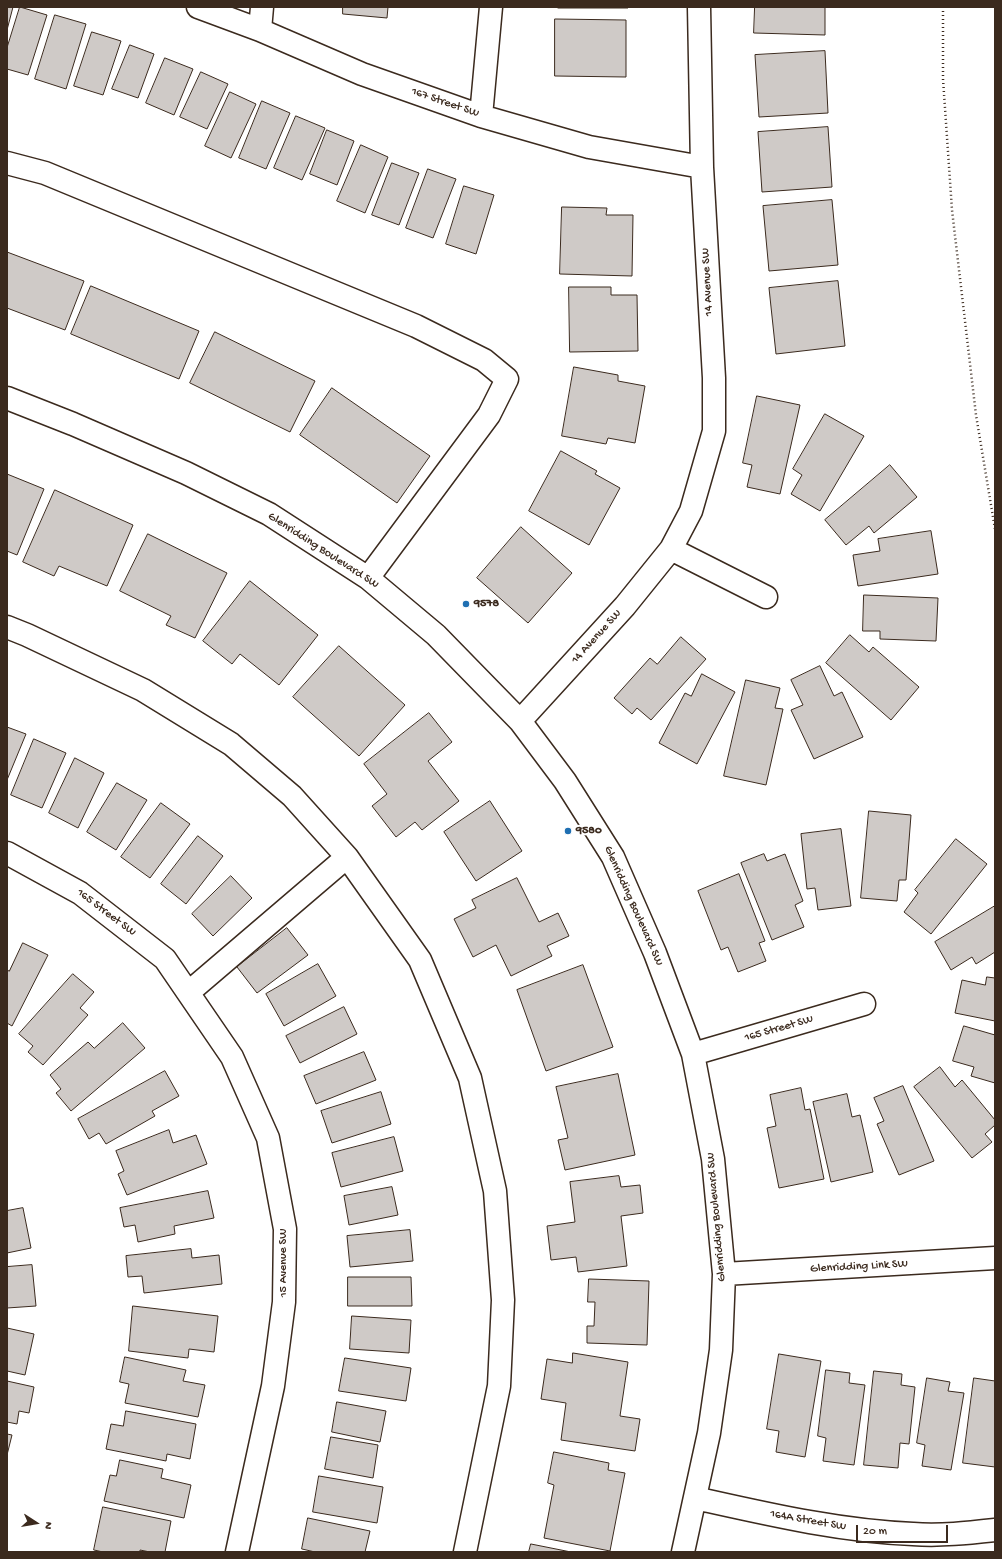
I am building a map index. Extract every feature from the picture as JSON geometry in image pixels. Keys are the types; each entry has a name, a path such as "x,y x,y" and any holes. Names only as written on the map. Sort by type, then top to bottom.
{"street":[{"name":"167 Street SW","path":"198,7 260,30 362,74 481,116 589,147 702,167"},
{"path":"260,30 262,7"},
{"path":"481,116 491,7"},
{"name":"14 Avenue SW","path":"520,721 625,606 671,549 691,511 714,431 714,378 702,167 699,7"},
{"path":"7,163 45,174 416,326 484,360 508,379 489,415 368,578"},
{"name":"Glenridding Boulevard SW","path":"7,398 73,424 186,473 269,514 368,578 436,635 520,721 565,781 613,857 655,953 693,1054 713,1159 724,1274 721,1350 709,1433 683,1552"},
{"path":"671,549 766,598"},
{"path":"7,627 143,690 231,744 292,796 347,857 420,960 470,1078 495,1191 503,1300 499,1386 465,1552"},
{"name":"165 Street SW","path":"7,853 80,893 165,959 189,992"},
{"path":"189,992 347,857"},
{"name":"15 Avenue SW","path":"189,992 232,1057 268,1138 285,1229 284,1302 273,1386 237,1552"},
{"name":"165 Street SW","path":"693,1054 864,1004"},
{"name":"Glenridding Link SW","path":"724,1274 995,1258"},
{"name":"164A Street SW","path":"695,1498 792,1520 855,1529 912,1543 953,1534 995,1530"}],"path":[{"path":"943,7 943,79 952,210 976,414 995,529"}],"building":[{"path":"7,7 13,7 7,30"},
{"path":"20,7 47,15 28,75 7,69 7,48"},
{"path":"343,7 388,7 387,18 343,14"},
{"path":"628,7 628,8 558,8"},
{"path":"755,7 825,7 825,35 754,33"},
{"path":"55,15 86,24 66,89 35,79"},
{"path":"555,19 626,20 626,77 555,76"},
{"path":"92,32 121,41 103,95 74,86"},
{"path":"130,45 154,54 138,98 112,89"},
{"path":"825,51 828,113 759,117 755,55"},
{"path":"165,58 193,69 174,115 146,103"},
{"path":"201,72 228,84 207,129 180,117"},
{"path":"230,92 256,104 231,158 205,146"},
{"path":"262,101 290,113 266,169 239,158"},
{"path":"296,116 325,128 302,180 274,168"},
{"path":"828,127 832,187 762,192 758,132"},
{"path":"327,130 354,141 337,185 310,174"},
{"path":"361,145 388,157 365,213 337,201"},
{"path":"392,163 419,173 399,225 372,215"},
{"path":"428,169 456,179 433,238 406,228"},
{"path":"464,186 494,195 476,254 446,244"},
{"path":"832,200 838,265 769,271 763,206"},
{"path":"562,207 607,208 606,215 633,215 632,276 560,274"},
{"path":"7,252 84,281 65,330 7,308"},
{"path":"838,281 845,346 776,354 769,288"},
{"path":"91,286 199,331 179,379 71,334"},
{"path":"569,287 611,287 611,295 637,295 638,351 570,352"},
{"path":"215,332 315,381 290,432 190,383"},
{"path":"574,367 618,375 618,381 645,386 635,443 608,438 606,444 562,436"},
{"path":"332,388 430,456 397,503 300,435"},
{"path":"757,396 800,405 780,494 747,487 752,465 743,463"},
{"path":"825,414 864,436 820,511 791,494 802,475 793,469"},
{"path":"561,451 597,471 595,474 620,488 589,545 529,511"},
{"path":"890,465 917,497 874,533 869,526 846,545 825,520"},
{"path":"7,474 44,489 17,555 7,551"},
{"path":"55,490 133,525 107,586 59,566 54,576 23,562"},
{"path":"521,527 572,573 528,623 477,578"},
{"path":"931,531 938,574 858,586 853,555 880,551 878,539"},
{"path":"148,534 227,573 195,638 166,625 171,616 120,591"},
{"path":"250,581 318,635 279,685 240,654 232,664 203,641"},
{"path":"864,595 938,598 936,641 880,639 880,631 863,631"},
{"path":"850,635 869,652 873,647 919,687 891,720 826,663"},
{"path":"681,637 706,659 651,720 637,708 632,714 614,698 650,658 657,664"},
{"path":"339,646 405,705 359,756 293,697"},
{"path":"820,666 834,696 842,692 863,737 814,759 791,710 803,705 791,680"},
{"path":"702,674 735,692 697,764 659,743 685,693 691,696"},
{"path":"746,680 780,688 775,708 783,709 766,785 724,776"},
{"path":"429,713 452,742 428,761 459,801 422,830 415,822 396,837 372,806 387,794 364,764"},
{"path":"7,727 26,734 7,780"},
{"path":"34,739 66,753 42,808 11,795"},
{"path":"75,758 104,773 78,828 49,813"},
{"path":"117,783 147,800 116,850 87,832"},
{"path":"490,801 522,851 476,881 444,832"},
{"path":"161,803 190,824 150,878 121,857"},
{"path":"869,811 911,815 906,880 899,880 897,901 861,898"},
{"path":"841,829 851,906 818,910 815,888 807,889 801,834"},
{"path":"198,836 223,856 186,904 161,884"},
{"path":"956,839 987,864 931,934 904,912 918,893 915,890"},
{"path":"764,854 767,861 785,854 803,901 795,905 804,927 772,940 741,863"},
{"path":"739,874 765,941 759,943 766,961 738,972 728,947 721,950 698,891"},
{"path":"231,876 252,898 213,936 192,914"},
{"path":"517,878 539,922 558,913 569,936 547,946 552,956 511,976 496,945 473,957 454,919 476,908 472,900"},
{"path":"995,906 995,952 976,964 972,957 951,970 935,942"},
{"path":"287,928 308,955 257,993 237,967"},
{"path":"23,943 48,955 12,1026 7,1023 7,970 9,971"},
{"path":"318,964 336,996 284,1026 266,994"},
{"path":"583,965 613,1047 546,1071 517,990"},
{"path":"73,974 94,992 80,1008 88,1015 43,1065 28,1052 33,1046 19,1034"},
{"path":"987,977 995,978 995,1021 955,1013 962,980 985,985"},
{"path":"344,1007 357,1034 300,1063 286,1036"},
{"path":"123,1023 145,1048 71,1111 56,1093 61,1089 50,1075 88,1042 94,1048"},
{"path":"964,1026 995,1035 995,1083 971,1076 974,1067 953,1061"},
{"path":"364,1052 376,1080 316,1104 304,1076"},
{"path":"940,1067 955,1087 962,1080 995,1120 995,1125 985,1134 992,1142 972,1158 914,1087"},
{"path":"165,1071 179,1096 152,1111 155,1116 106,1144 99,1133 89,1139 78,1119"},
{"path":"618,1074 635,1155 565,1170 558,1140 568,1138 556,1087"},
{"path":"903,1086 934,1161 899,1175 877,1124 884,1121 874,1098"},
{"path":"801,1088 805,1110 810,1109 824,1179 779,1188 767,1128 776,1126 770,1095"},
{"path":"381,1092 391,1124 332,1143 321,1111"},
{"path":"847,1094 852,1117 860,1115 873,1172 831,1182 813,1102"},
{"path":"169,1130 173,1143 196,1135 207,1164 127,1195 118,1174 124,1171 116,1151"},
{"path":"394,1137 403,1171 341,1187 332,1153"},
{"path":"619,1176 621,1187 640,1185 643,1213 621,1216 627,1266 578,1272 576,1257 551,1260 547,1226 575,1222 570,1182"},
{"path":"392,1187 398,1215 349,1225 344,1196"},
{"path":"208,1191 214,1218 174,1226 175,1234 138,1242 135,1225 124,1227 120,1208"},
{"path":"23,1208 31,1248 7,1253 7,1211"},
{"path":"410,1230 413,1261 350,1267 347,1236"},
{"path":"191,1249 192,1258 219,1255 222,1284 144,1293 142,1276 128,1277 126,1256"},
{"path":"32,1265 36,1306 7,1308 7,1267"},
{"path":"348,1277 411,1277 412,1306 348,1306"},
{"path":"589,1279 649,1281 647,1345 587,1343 587,1326 594,1326 595,1302 588,1302"},
{"path":"133,1306 218,1316 214,1352 189,1349 188,1358 129,1351"},
{"path":"352,1316 411,1320 409,1353 350,1349"},
{"path":"7,1328 34,1334 25,1375 7,1371"},
{"path":"573,1353 628,1362 620,1416 640,1419 635,1451 561,1440 566,1403 541,1399 547,1359 572,1363"},
{"path":"779,1354 821,1361 805,1457 776,1452 779,1431 767,1429"},
{"path":"125,1357 186,1370 183,1381 205,1385 198,1417 125,1403 129,1384 120,1382"},
{"path":"345,1358 411,1368 406,1401 339,1391"},
{"path":"826,1370 850,1373 849,1383 865,1385 854,1465 823,1461 826,1438 818,1436"},
{"path":"874,1371 902,1374 901,1385 915,1387 909,1444 900,1443 898,1468 864,1465"},
{"path":"927,1378 950,1382 948,1391 964,1393 951,1470 922,1466 925,1445 917,1443"},
{"path":"974,1378 995,1381 995,1467 963,1463"},
{"path":"7,1381 34,1387 29,1413 19,1411 17,1424 7,1422"},
{"path":"337,1402 386,1411 380,1442 332,1432"},
{"path":"126,1411 196,1424 190,1459 167,1454 166,1461 106,1449 111,1424 123,1426"},
{"path":"7,1434 12,1435 7,1455"},
{"path":"331,1437 378,1445 373,1478 325,1469"},
{"path":"554,1452 609,1463 608,1470 625,1473 610,1551 544,1538 554,1485 548,1483"},
{"path":"120,1460 163,1469 161,1478 191,1485 184,1518 104,1501 110,1475 116,1476"},
{"path":"319,1476 383,1487 377,1523 313,1512"},
{"path":"103,1507 171,1521 165,1552 140,1550 140,1552 103,1552 94,1550"},
{"path":"308,1518 370,1531 365,1552 315,1552 302,1549"},
{"path":"531,1544 571,1552 529,1552"}],"place":[{"name":"9578","path":"466,604"},
{"name":"9580","path":"568,831"}]}
